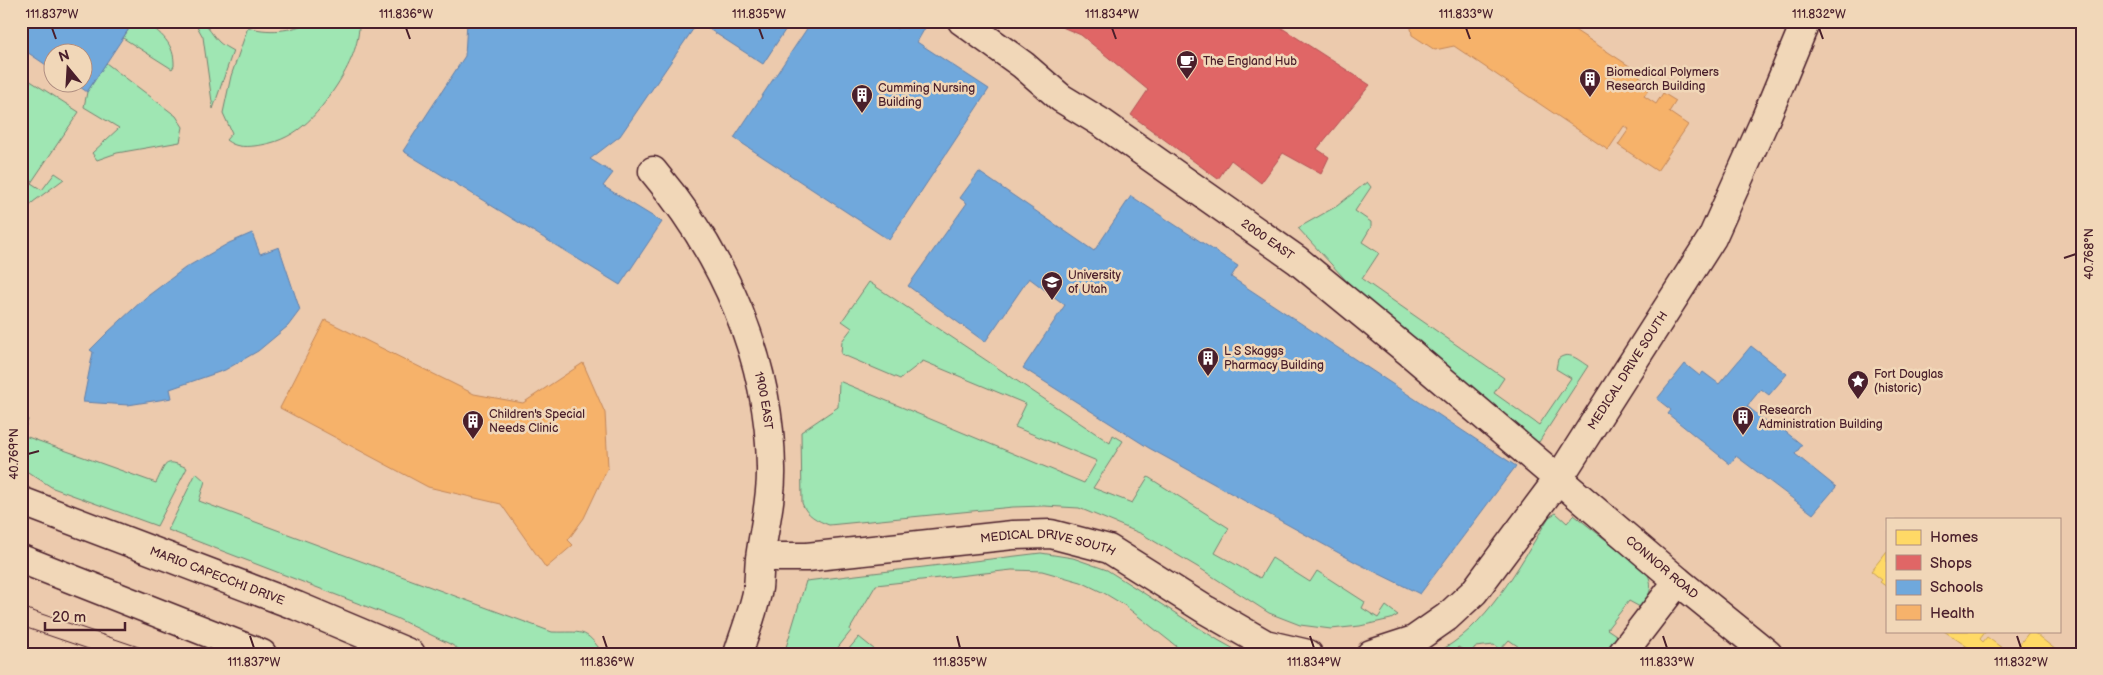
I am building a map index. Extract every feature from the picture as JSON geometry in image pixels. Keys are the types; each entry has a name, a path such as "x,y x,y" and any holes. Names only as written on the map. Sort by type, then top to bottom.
{"street":[{"name":"2000 EAST","path":"962,21 1023,64 1061,98 1102,122 1297,260 1559,478"},
{"name":"MEDICAL DRIVE SOUTH","path":"1371,654 1414,640 1447,617 1474,592 1559,478 1712,238 1765,120 1806,21"},
{"name":"1900 EAST","path":"653,171 696,229 736,302 752,348 767,407 772,469 768,516 760,557 758,589 738,654"},
{"name":"CONNOR ROAD","path":"1559,478 1678,581 1768,654"},
{"name":"MARIO CAPECCHI DRIVE","path":"21,501 297,606 397,646 411,654"},
{"name":"MEDICAL DRIVE SOUTH","path":"760,557 807,557 1013,535 1051,534 1109,549 1206,610 1265,644 1308,654"},
{"path":"21,559 262,654"},
{"path":"1622,654 1678,581"}],"shaded area":[{"name":"University of Utah","path":"21,21 2082,21 2082,654 21,654"}],"green space":[{"path":"134,21 144,21 166,40 174,58 172,69 123,38"},
{"path":"194,21 205,25 219,42 233,51 213,109 203,37"},
{"path":"310,21 359,21 356,46 346,70 337,85 321,107 303,126 281,139 268,144 254,146 239,146 226,140 232,133 223,113 231,76 248,27 271,31 296,27"},
{"path":"106,63 176,116 183,127 180,142 117,153 97,160 92,153 119,128 84,107 87,92 92,92 92,84"},
{"path":"21,75 42,88 42,92 48,92 79,112 31,183 42,190 55,173 64,179 33,202 26,211 21,208"},
{"path":"1367,182 1371,187 1355,211 1371,222 1371,227 1362,242 1379,253 1362,279 1504,378 1494,393 1539,425 1571,378 1556,369 1558,359 1566,355 1588,366 1539,442 1531,441 1353,288 1298,228 1337,206"},
{"path":"869,282 1110,443 1113,435 1123,441 1093,488 1132,503 1148,477 1229,528 1215,553 1260,578 1272,558 1310,582 1317,571 1365,602 1362,608 1378,618 1386,606 1398,615 1391,619 1360,626 1331,629 1300,625 1269,613 1142,534 1079,508 1013,507 829,525 809,514 802,503 801,432 838,407 839,381 1084,483 1097,461 1015,427 1026,404 923,361 900,379 841,354 842,341 852,328 842,321"},
{"path":"21,412 25,414 28,420 22,435 156,483 166,464 173,463 187,468 157,526 53,488 23,469"},
{"path":"196,473 205,481 199,501 552,632 582,633 592,639 603,654 466,654 452,645 396,618 168,530"},
{"path":"1556,513 1567,523 1574,515 1647,572 1650,591 1640,607 1629,601 1607,629 1619,637 1607,654 1529,654 1509,640 1500,650 1494,645 1475,647 1470,654 1458,647 1453,654 1433,654 1469,630 1485,613 1514,575 1549,517"},
{"path":"1041,553 1073,558 1107,570 1243,654 1186,654 1124,605 1104,593 1081,582 1042,571 1012,570 876,585 850,629 851,631 836,650 840,654 784,654 806,581"},
{"path":"859,637 880,654 851,654 847,651"}],"building: Homes":[{"path":"1886,552 1886,586 1880,582 1882,580 1871,571"},
{"path":"1945,632 1985,632 1980,639 1983,642 1987,637 2006,651 2004,654 1974,654 1977,650 1974,647 1972,650"},
{"path":"2029,632 2033,632 2061,654 2012,654"},
{"path":"1514,650 1519,654 1487,654"},
{"path":"1695,650 1702,654 1655,654 1656,652"}],"building: Shops":[{"path":"1048,21 1271,21 1370,85 1317,149 1329,157 1321,174 1283,153 1261,183 1231,160 1218,179 1131,115 1148,90 1081,35"}],"building: Schools":[{"path":"21,21 134,21 92,84 92,42 42,42 42,62 21,48"},
{"path":"467,21 791,21 763,64 698,22 620,136 590,159 613,173 603,186 662,222 620,285 403,151 465,56"},
{"name":"Cumming Nursing Building","path":"812,21 886,21 897,29 902,21 929,21 917,42 989,89 889,240 734,138"},
{"name":"L S Skaggs Pharmacy Building","path":"979,172 1094,251 1131,196 1238,266 1231,277 1516,466 1420,594 1357,563 1149,448 1023,368 1065,305 1029,278 985,342 908,286 967,203 960,198"},
{"path":"252,233 260,254 279,247 300,310 288,326 258,351 225,370 170,389 172,398 128,405 83,402 93,352 90,350 108,332 145,298 185,268 229,243"},
{"name":"Research Administration Building","path":"1751,346 1787,374 1769,395 1761,389 1747,406 1773,427 1776,424 1802,445 1795,454 1836,487 1813,514 1736,456 1730,464 1668,414 1671,410 1657,399 1685,364 1700,376 1703,372 1719,384"}],"building: Health":[{"name":"Biomedical Polymers Research Building","path":"1410,21 1561,21 1640,73 1639,76 1652,85 1644,96 1656,104 1663,93 1676,101 1669,112 1688,125 1657,171 1618,145 1629,129 1624,126 1608,150 1454,46 1435,50 1412,35"},
{"name":"Children's Special Needs Clinic","path":"325,320 474,394 523,403 583,363 605,413 608,467 584,518 568,540 573,545 546,568 501,504 428,487 280,408"}],"tram line":[{"path":"21,607 159,654"},
{"path":"21,626 103,654"}],"place":[{"name":"The England Hub","path":"1187,80"},
{"name":"Biomedical Polymers Research Building","path":"1590,98"},
{"name":"Cumming Nursing Building","path":"862,114"},
{"name":"University of Utah","path":"1052,301"},
{"name":"L S Skaggs Pharmacy Building","path":"1208,377"},
{"name":"Fort Douglas (historic)","path":"1858,400"},
{"name":"Research Administration Building","path":"1743,436"},
{"name":"Children's Special Needs Clinic","path":"473,440"}]}
